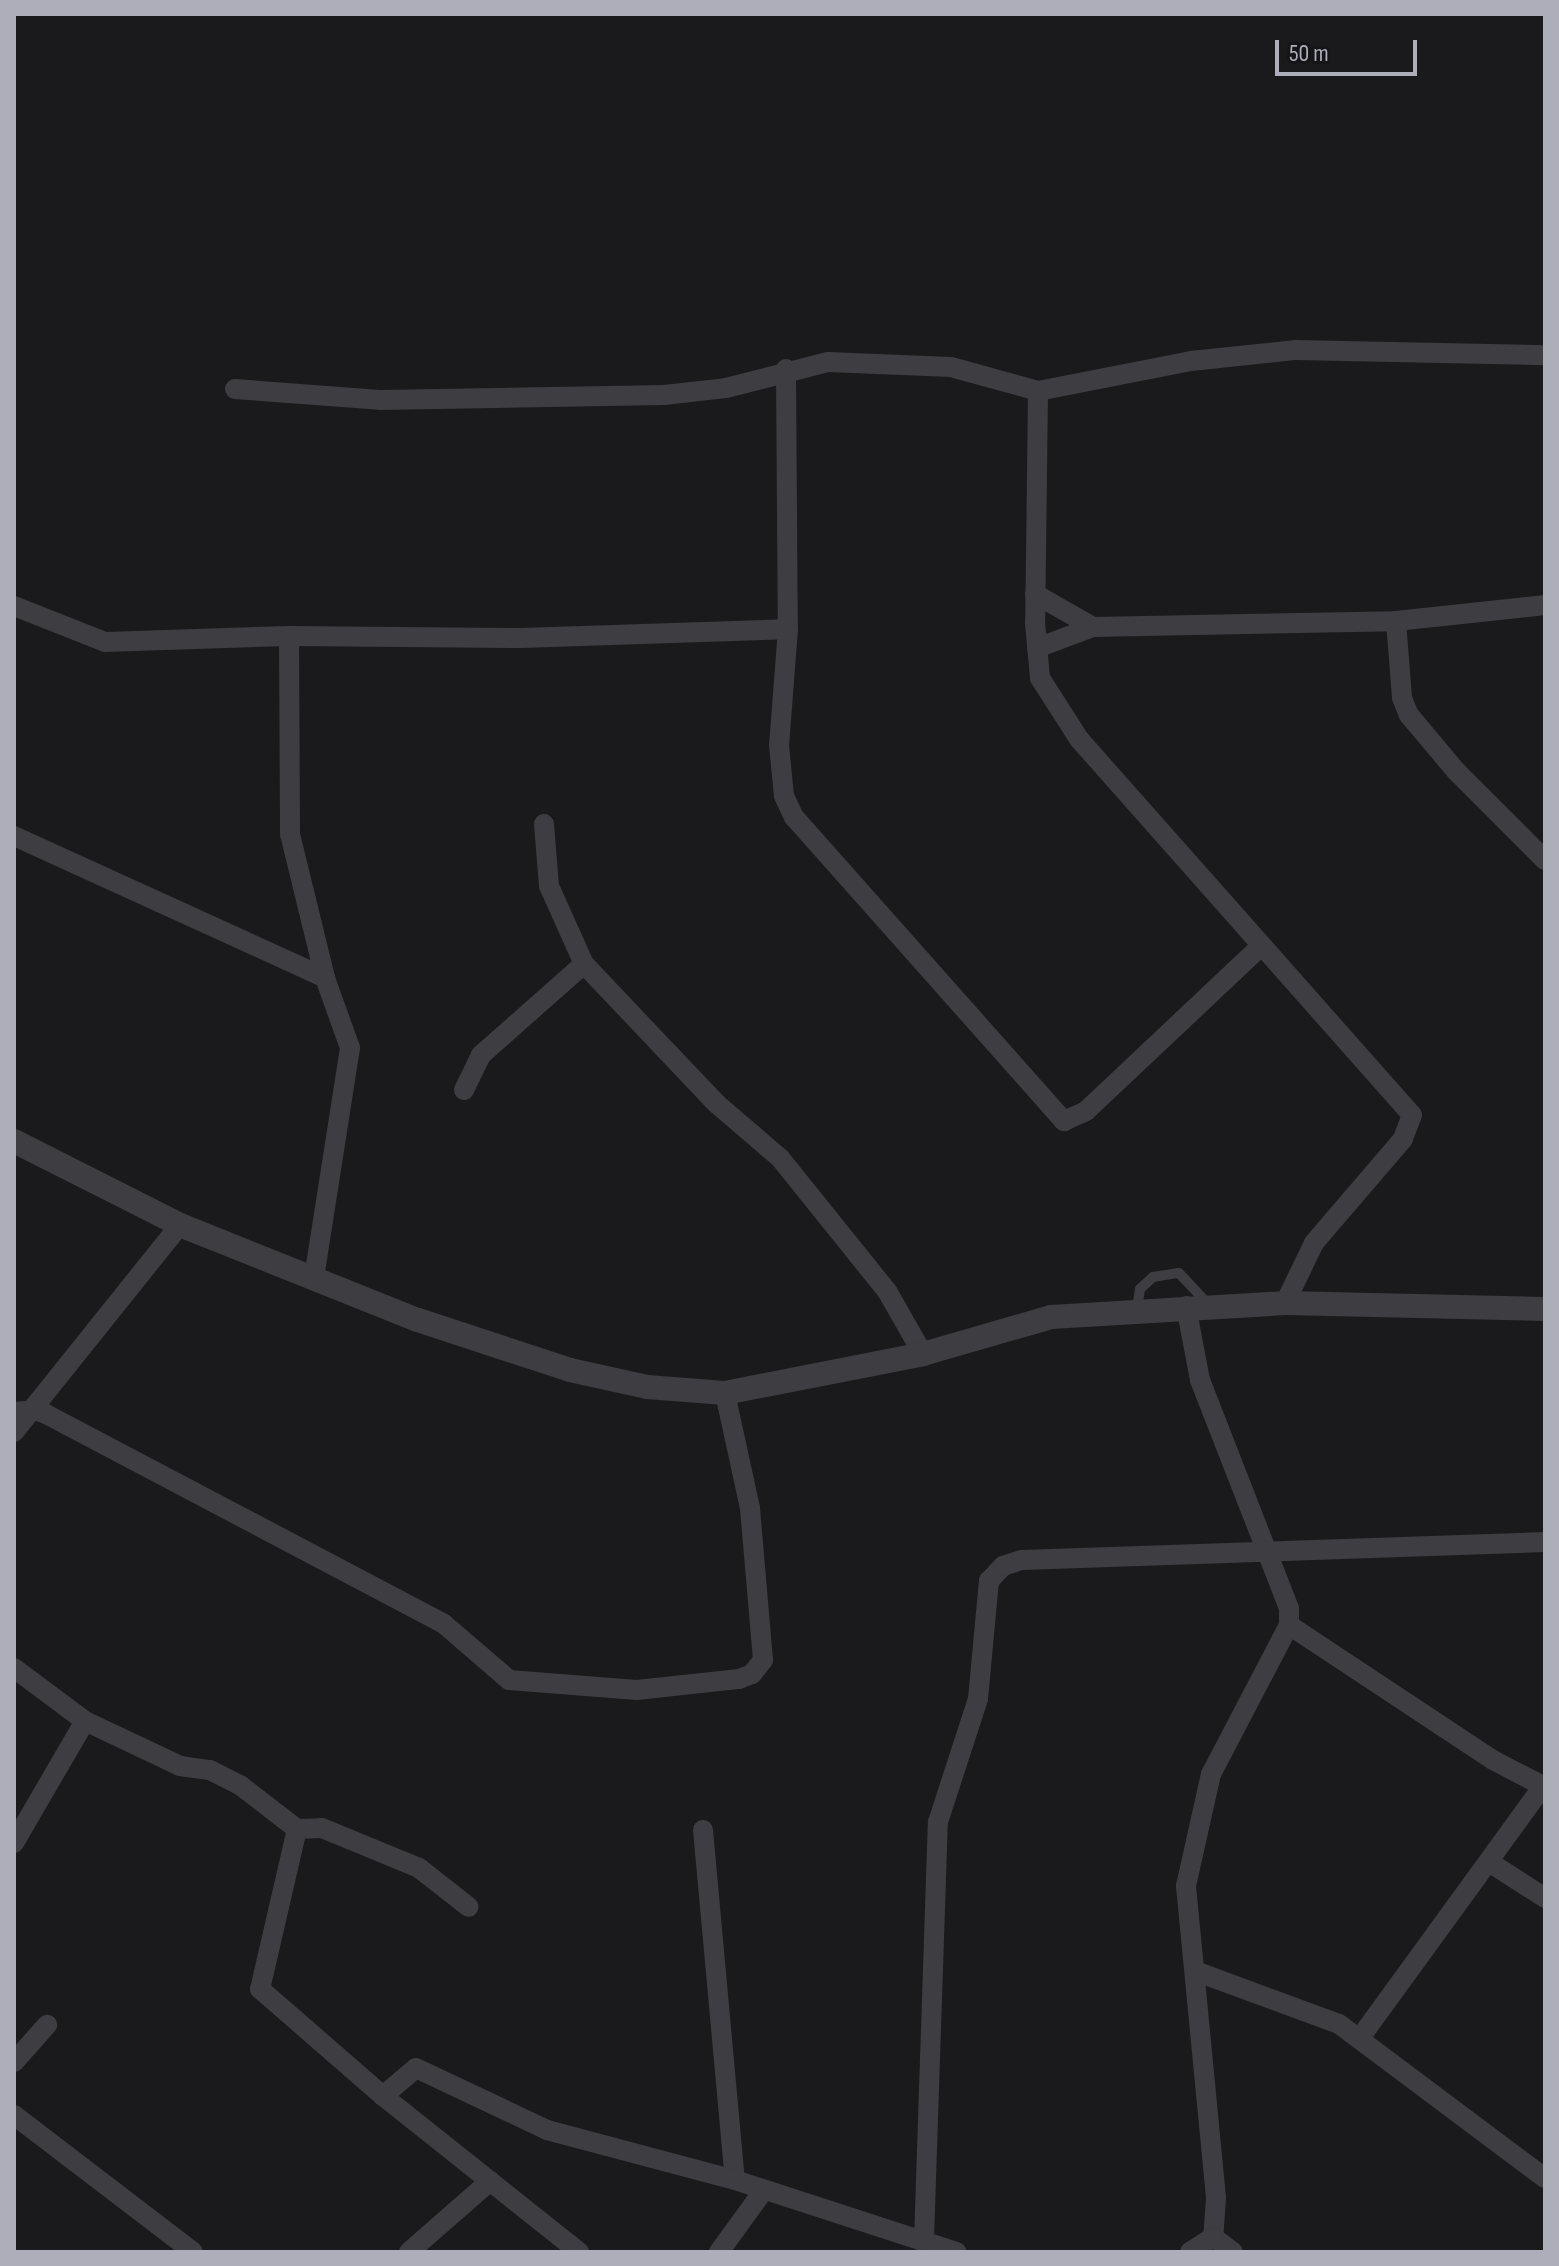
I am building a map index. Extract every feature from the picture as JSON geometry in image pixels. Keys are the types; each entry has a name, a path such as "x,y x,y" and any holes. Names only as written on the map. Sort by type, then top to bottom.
{"street":[{"path":"235,389 380,400 664,395 726,388 786,369 828,362 951,367 1038,391 1191,361 1296,350 1545,355"},
{"path":"786,369 788,629 779,745 784,796 794,817 1056,1117 1075,1120 1086,1111 1260,947"},
{"path":"1038,391 1035,594 1040,678 1079,739 1260,947 1412,1115 1403,1139 1314,1243 1285,1303"},
{"path":"1035,594 1093,627"},
{"path":"1037,648 1093,627 1396,621 1545,605"},
{"path":"14,606 105,642 289,636 521,638 788,629"},
{"path":"1396,621 1402,698 1409,715 1456,771 1545,860"},
{"path":"289,636 290,834 325,978 350,1048 314,1278"},
{"path":"544,824 549,886 584,964 717,1104 780,1158 887,1291 923,1354"},
{"path":"14,836 325,978"},
{"path":"464,1090 481,1055 584,964"},
{"path":"14,1141 180,1225 418,1320 570,1370 647,1387 725,1393 923,1354 1051,1317 1198,1305 1285,1303 1545,1309"},
{"path":"14,1432 24,1411 180,1225"},
{"path":"1198,1305 1200,1380 1270,1551 1289,1608 1289,1625 1211,1774 1186,1886 1216,2198 1213,2237"},
{"path":"24,1411 444,1624 496,1674 509,1680 637,1690 739,1679 752,1674 763,1660 750,1508 725,1393"},
{"path":"924,2240 938,1822 978,1699 989,1581 1003,1566 1022,1560 1545,1542"},
{"path":"1289,1625 1493,1760 1544,1786 1360,2038"},
{"path":"14,1668 85,1721 180,1766 210,1770 240,1785 297,1829 322,1828 419,1868 469,1907"},
{"path":"14,1843 85,1721"},
{"path":"297,1829 260,1989 383,2096 579,2252"},
{"path":"703,1830 735,2180"},
{"path":"1489,1862 1545,1898"},
{"path":"1195,1971 1316,2013 1360,2038 1545,2178"},
{"path":"14,2062 47,2025"},
{"path":"383,2096 416,2068 547,2130 735,2180 957,2252"},
{"path":"14,2115 193,2252"},
{"path":"409,2252 490,2181"},
{"path":"719,2252 764,2190"},
{"path":"1190,2252 1213,2237"},
{"path":"1213,2237 1233,2252"}],"lane":[{"path":"1137,1310 1140,1289 1153,1277 1179,1273 1198,1305"}]}
